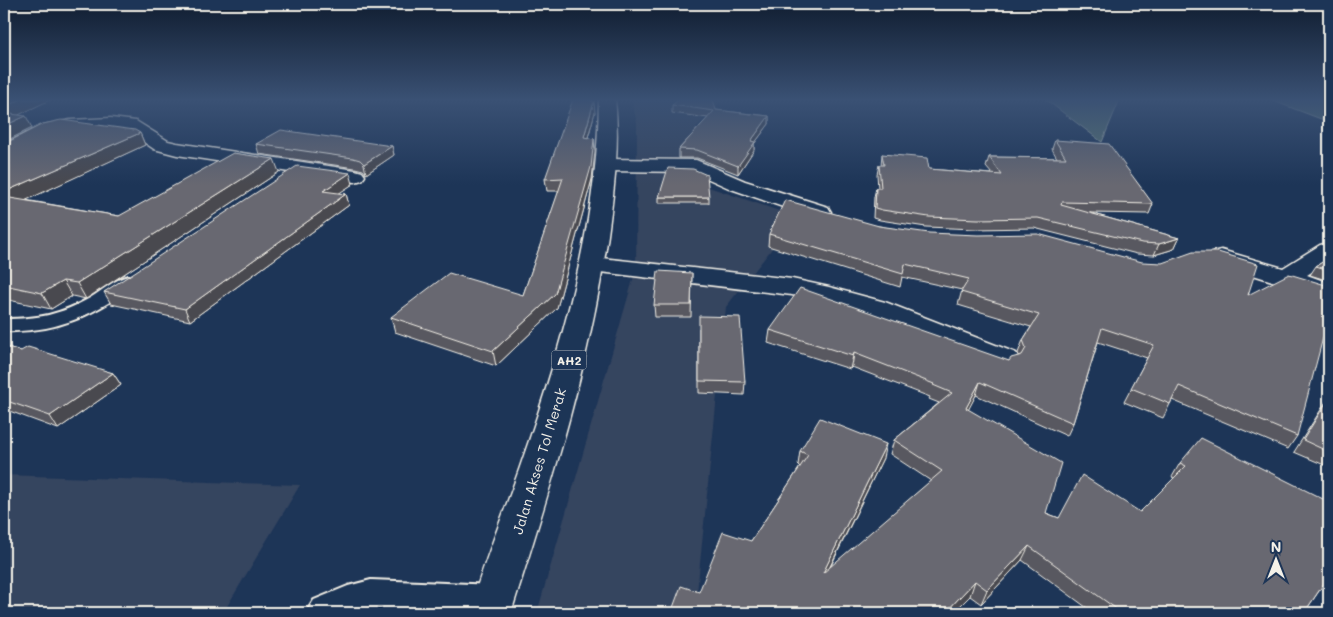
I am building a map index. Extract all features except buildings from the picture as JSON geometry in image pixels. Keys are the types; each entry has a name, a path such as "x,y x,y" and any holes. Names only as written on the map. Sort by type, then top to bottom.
{"main road":[{"path":"4,150 43,131 57,128"},
{"path":"136,128 161,145 177,149 356,176"},
{"name":"Jalan Akses Tol Merak","path":"493,606 548,438 578,330 592,265 606,165 607,128"},
{"path":"606,165 696,166 755,191 843,219"},
{"path":"1285,278 1329,250"},
{"path":"1196,254 1214,255 1329,291"},
{"path":"592,265 792,287 820,293 875,308 1005,360"}],"lane":[{"path":"276,183 300,167"},
{"path":"4,325 48,324 83,312 140,274"},
{"path":"322,613 348,600 371,594 493,606"}],"shaded area":[{"path":"637,128 696,128 695,129 728,143 703,185 797,217 726,307 695,613 537,613 636,269"},
{"path":"4,475 300,485 223,613 4,613"}],"green space":[{"path":"1083,128 1108,128 1102,142"}]}
